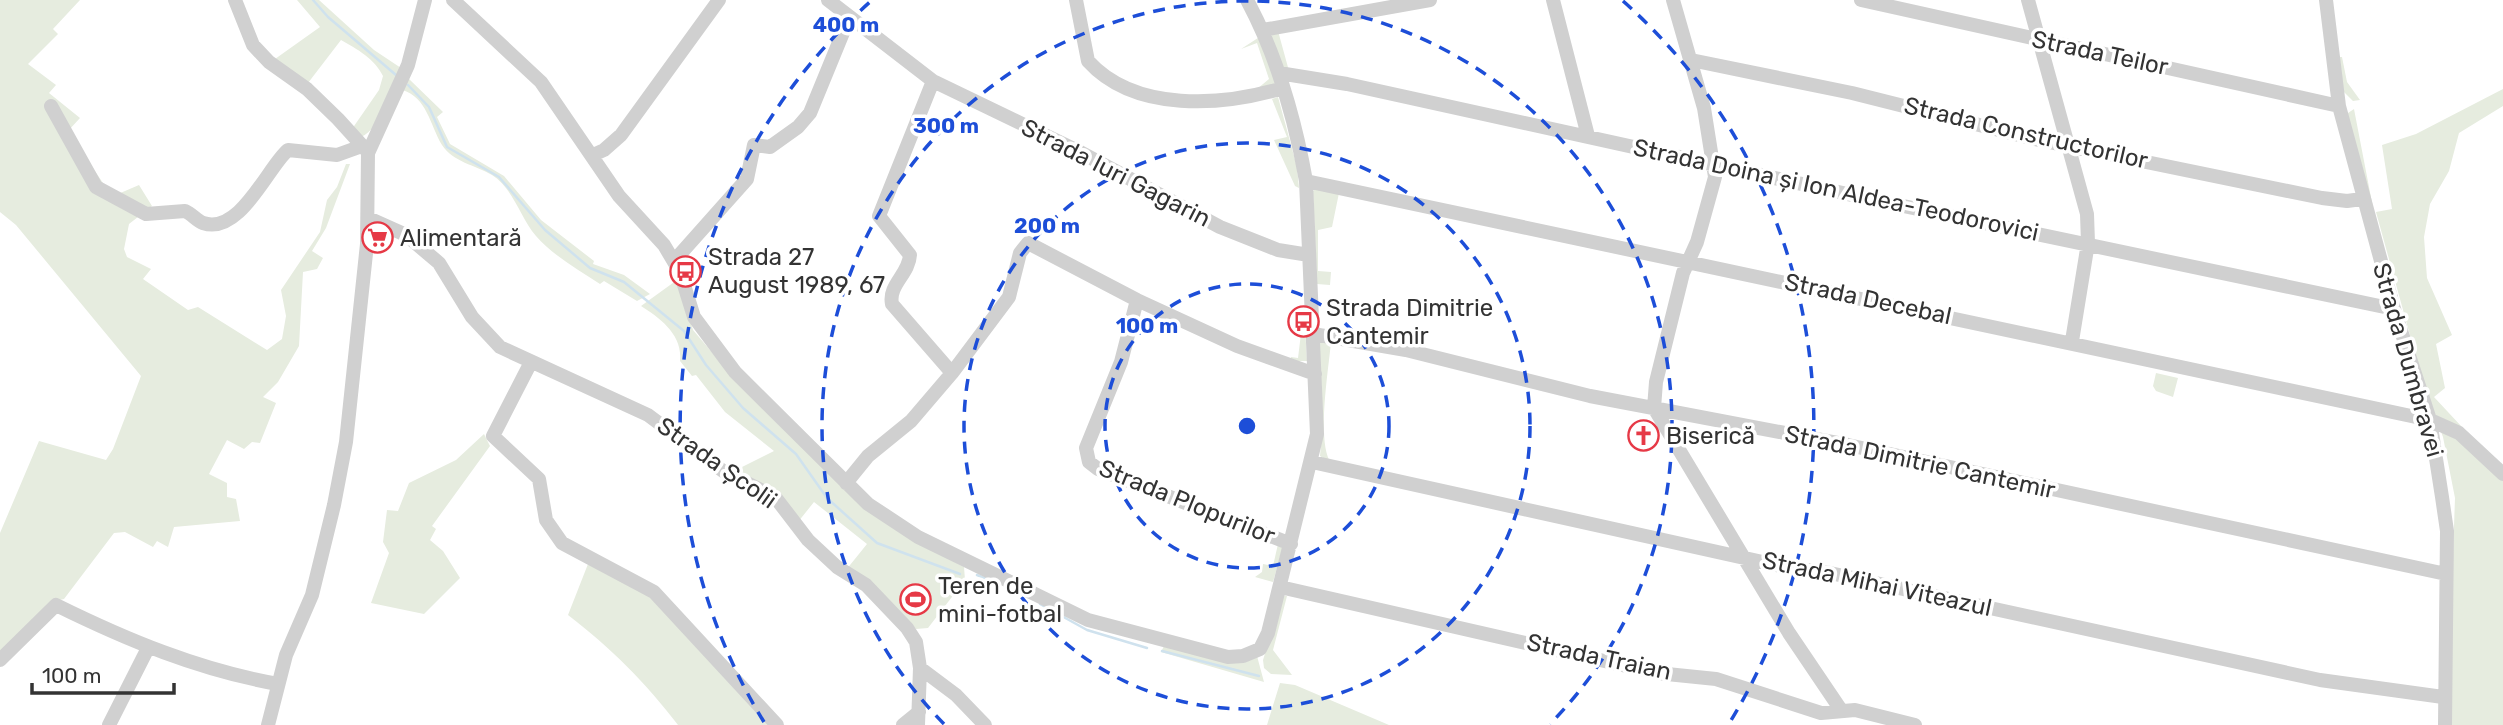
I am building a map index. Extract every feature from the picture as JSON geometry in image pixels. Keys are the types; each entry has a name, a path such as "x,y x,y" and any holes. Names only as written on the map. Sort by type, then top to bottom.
{"street":[{"path":"235,0 253,44 269,62 331,111 365,149"},
{"path":"268,725 286,655 312,595 334,505 351,397 368,218 365,149 408,65 425,0"},
{"path":"453,0 541,82 619,195 664,245 674,261 694,317 735,372 868,504 918,537 1088,620 1228,657 1243,656 1260,649 1268,633 1317,434 1306,181 1299,142 1279,73 1248,0"},
{"path":"593,155 604,150 621,135 719,0"},
{"name":"Strada Iuri Gagarin","path":"828,0 933,81 1078,151 1220,227 1278,250 1309,255"},
{"path":"1076,0 1088,61 1115,83 1152,95 1197,102 1241,99 1283,88"},
{"path":"1263,30 1430,0"},
{"path":"1553,0 1588,136"},
{"path":"1673,0 1715,163 1715,177 1706,214 1683,273 1656,382 1654,408 1788,633 1841,710"},
{"name":"Strada Teilor","path":"1861,0 2339,106"},
{"path":"2028,0 2087,214 2088,243 2072,341"},
{"name":"Strada Dumbravei","path":"2326,0 2339,106 2362,199 2430,420 2446,531 2443,697 2445,725"},
{"path":"674,261 747,179 754,145 770,147 798,127 810,113 849,18"},
{"name":"Strada Constructorilor","path":"1690,60 1852,93 1976,126 2322,198 2347,201 2362,199"},
{"name":"Strada Doina și Ion Aldea-Teodorovici","path":"1279,73 1347,84 1519,124 1715,163 1870,200 2088,243 2394,309"},
{"path":"933,81 879,216 909,255 909,263 894,286 892,304 952,373"},
{"path":"51,106 96,187 146,215 185,211 203,223 217,223 246,205 288,150 337,155 365,149"},
{"name":"Strada Decebal","path":"1306,181 2072,341 2430,420 2459,433 2503,474"},
{"name":"Strada Școlii","path":"368,218 406,235 439,263 487,336 500,347 648,415 723,471 775,497 808,540 837,567 866,585 892,610 916,642 920,668 919,719 903,725"},
{"path":"846,483 868,456 911,421 952,373 1009,297 1020,253 1028,243 1137,300 1237,346 1315,374"},
{"name":"Strada Plopurilor","path":"1137,300 1121,362 1086,448 1086,456 1098,469 1291,544"},
{"name":"Strada Dimitrie Cantemir","path":"1312,334 1406,350 1590,396 1848,445 2446,574"},
{"path":"531,362 493,436 539,479 546,520 562,543 654,592 777,725"},
{"name":"Strada Mihai Viteazul","path":"1312,462 1742,556 1785,568 1830,573 2320,680 2443,697"},
{"name":"Strada Traian","path":"1280,587 1657,673 1716,679 1821,713 1841,710 1915,725"},
{"path":"0,660 56,605 148,648 229,675 278,684"},
{"path":"108,725 148,648"},
{"path":"920,668 956,695 985,725"}],"shaded area":[{"path":"0,0 80,0 53,29 58,34 28,64 56,85 49,93 80,118 68,131 107,189 118,194 139,185 152,206 129,224 124,249 127,257 151,269 143,279 188,310 198,307 267,350 282,339 286,316 281,290 320,232 327,200 337,187 346,164 350,164 326,228 312,251 323,258 317,269 303,272 299,346 278,382 263,397 276,403 260,443 252,442 244,449 227,440 209,474 227,483 227,497 236,499 240,521 174,527 168,547 157,541 153,547 125,532 114,533 64,599 55,601 0,655 0,533 39,441 106,460 113,449 141,376 16,225 0,212"},
{"path":"297,0 319,0 374,50 401,68 381,116 361,137 352,129 379,90 383,76 370,60 341,40 308,83 275,59 320,27"},
{"path":"1278,31 1289,71 1284,70 1271,36"},
{"path":"1261,36 1276,81 1274,85 1257,89 1269,79 1257,43 1241,49"},
{"path":"2337,57 2342,57 2347,82 2360,100 2353,101 2341,89"},
{"path":"408,78 443,112 437,117 450,144 504,176 541,220 594,261 593,264 624,275 650,294 637,301 604,281 600,284 550,250 530,228 511,195 499,181 458,159 442,145 422,105 402,90"},
{"path":"2503,89 2503,106 2459,133 2449,171 2430,204 2424,237 2427,278 2452,335 2436,344 2445,388 2434,397 2503,471 2503,725 2447,725 2455,498 2443,437 2424,386 2376,212 2392,209 2382,145 2416,134"},
{"path":"1278,97 1297,167 1299,188 1295,186 1274,140 1287,137 1272,99"},
{"path":"2354,109 2374,213 2348,123 2348,113"},
{"path":"1317,188 1339,193 1332,227 1318,230 1318,271 1331,272 1330,285 1317,284 1313,191"},
{"path":"677,280 693,330 721,363 911,539 964,567 965,580 928,628 916,629 868,583 846,570 867,544 814,502 798,522 739,472 740,468 774,451 725,412 696,375 692,376 680,361 678,343 669,328 641,306"},
{"path":"1304,309 1307,361 1290,361 1291,357 1298,358"},
{"path":"1331,341 1324,439 1331,463 1320,456 1323,423 1319,342"},
{"path":"2156,373 2178,378 2173,397 2156,391 2153,386"},
{"path":"484,434 490,446 432,526 436,529 430,540 443,551 460,578 424,614 371,603 389,553 383,542 387,510 398,511 409,483 456,460"},
{"path":"1278,544 1283,546 1273,582 1255,577 1262,572 1263,564 1273,566"},
{"path":"588,564 641,587 769,725 678,725 627,666 568,615"},
{"path":"1283,596 1287,596 1273,650 1292,675 1271,674 1264,668 1263,660"},
{"path":"1164,646 1257,656 1264,682 1161,652"},
{"path":"1280,683 1295,685 1389,725 1267,725"}],"waterway":[{"path":"313,0 328,17 396,75"},
{"path":"408,85 429,107 447,147 499,177 545,230 590,268 624,282 684,331 706,365 743,408 796,454 827,498 877,543 960,574"},
{"path":"977,575 987,579"},
{"path":"1040,604 1087,630 1147,648"},
{"path":"1162,651 1259,676"}],"place":[{"name":"Alimentară","path":"377,238"},
{"name":"Strada 27 August 1989, 67","path":"685,271"},
{"name":"Strada Dimitrie Cantemir","path":"1303,322"},
{"name":"Biserică","path":"1643,436"},
{"name":"Teren de mini-fotbal","path":"915,600"}]}
